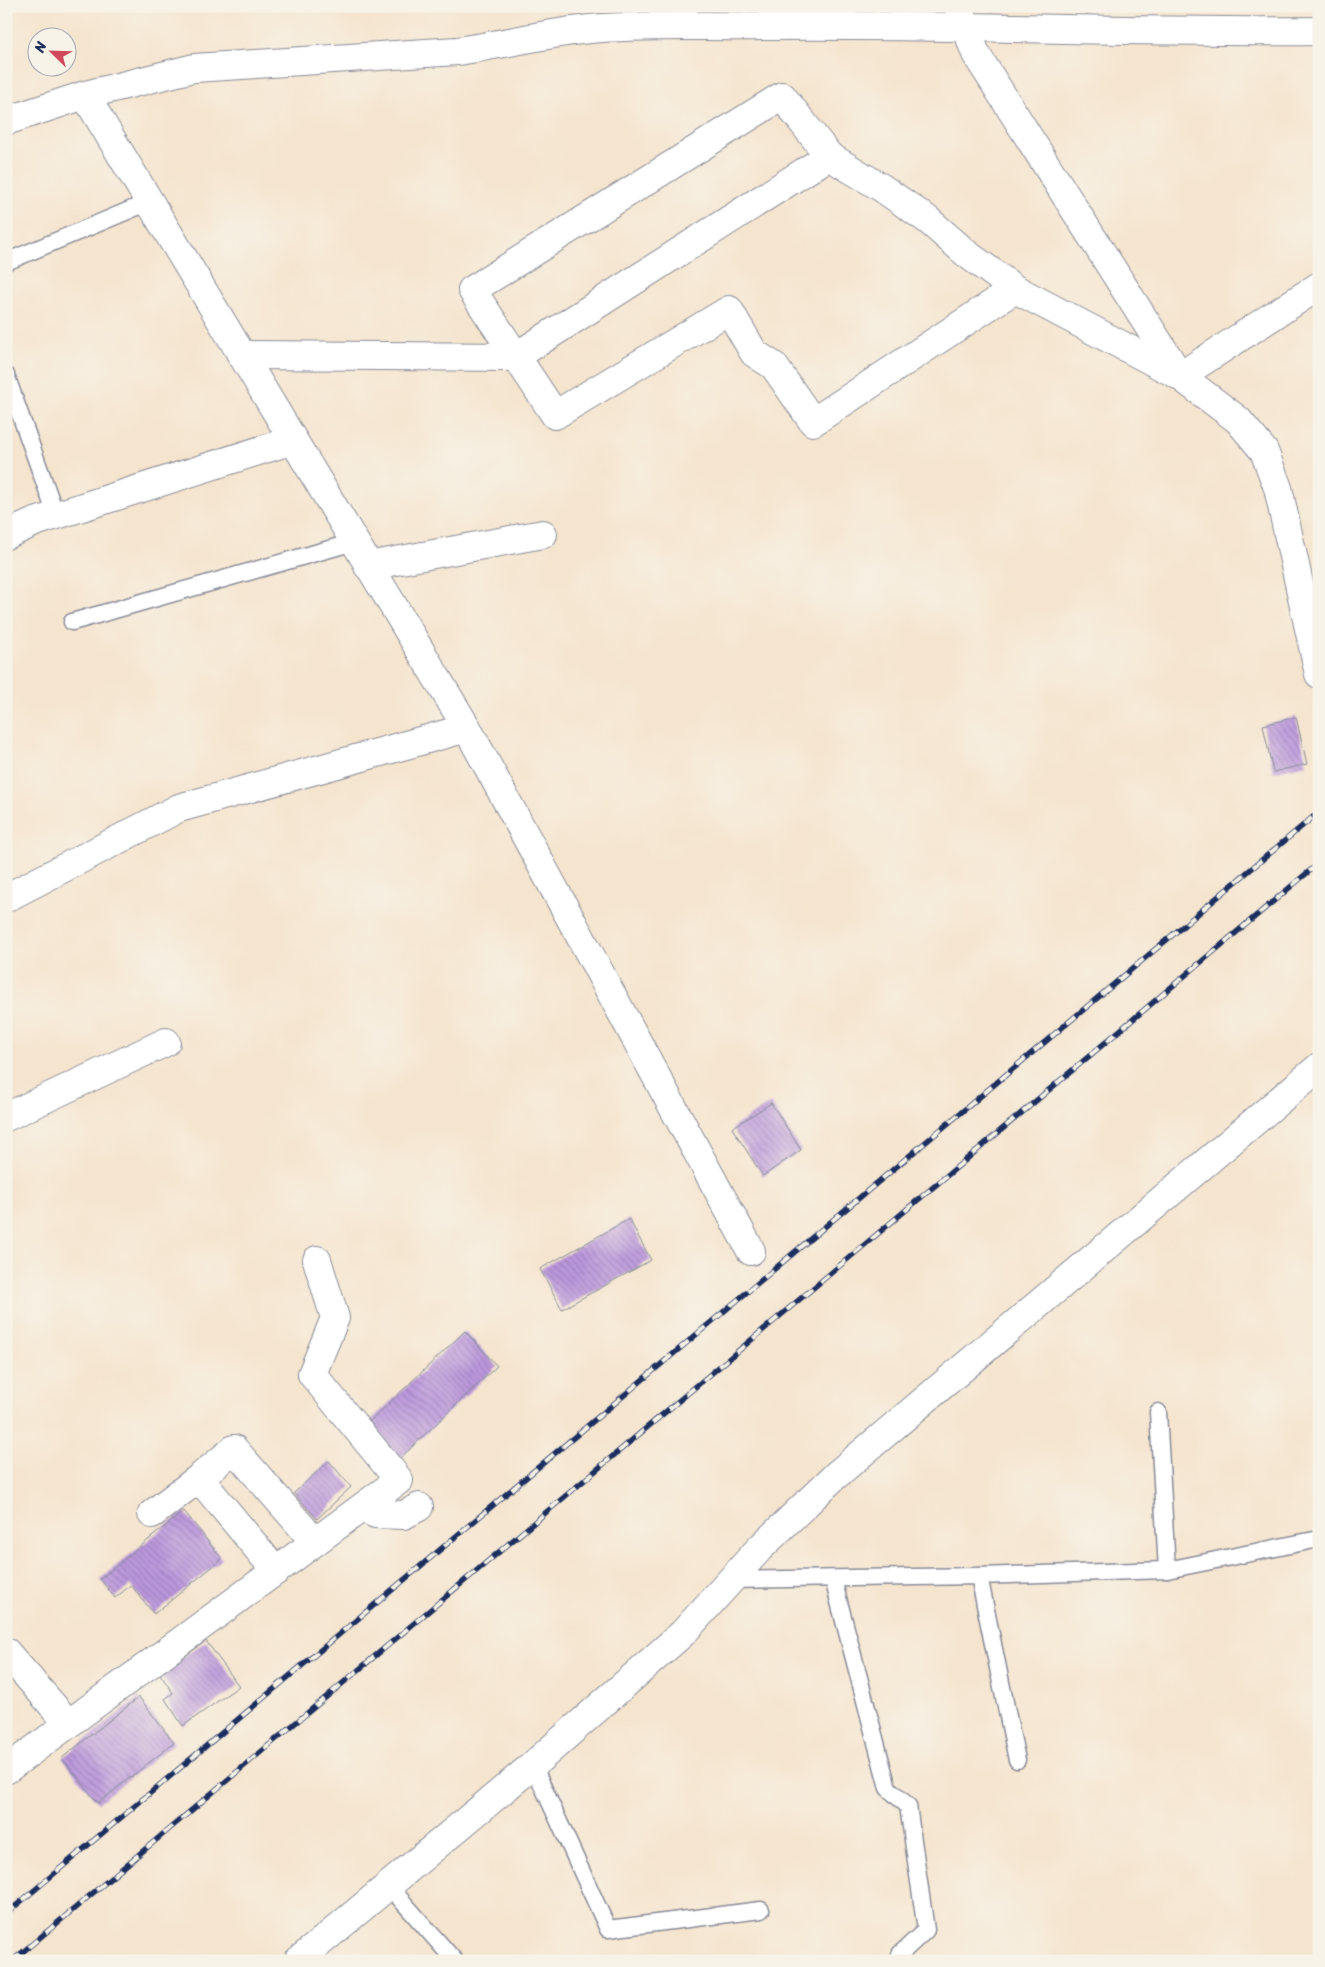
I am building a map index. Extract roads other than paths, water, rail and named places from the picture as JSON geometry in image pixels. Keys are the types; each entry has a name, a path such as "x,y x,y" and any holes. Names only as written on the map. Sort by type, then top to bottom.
{"street":[{"path":"962,16 976,54 1180,376"},
{"path":"6,121 85,95 194,68 457,51 491,47 562,32 631,26 691,17 962,16 1319,31"},
{"path":"85,95 467,728 751,1251"},
{"path":"1015,289 812,422 774,366 754,353 728,310 555,415 472,290 782,96 829,156 882,188 928,220 967,254 1015,289 1180,376 1238,420 1264,451 1278,488 1319,674"},
{"path":"241,355 515,357 829,156"},
{"path":"1180,376 1319,286"},
{"path":"6,535 56,515 293,440"},
{"path":"368,566 544,534"},
{"path":"6,898 179,808 467,728"},
{"path":"7,1113 166,1042"},
{"path":"298,1961 533,1765 683,1633 759,1549 835,1476 1319,1067"},
{"path":"6,1770 399,1480 312,1374 335,1318 317,1260"},
{"path":"152,1514 234,1449 316,1542"},
{"path":"199,1478 276,1571"},
{"path":"363,1507 375,1514 404,1516 419,1507"},
{"path":"6,1652 69,1724"}],"lane":[{"path":"6,262 149,202"},
{"path":"6,375 56,515"},
{"path":"72,622 354,542"},
{"path":"1158,1412 1167,1570"},
{"path":"730,1580 979,1576 1167,1570 1319,1539"},
{"path":"979,1576 1017,1760"},
{"path":"833,1579 888,1788 908,1806 926,1930 900,1954 900,1961"},
{"path":"533,1765 608,1929 760,1910"},
{"path":"388,1885 455,1961"}],"railway":[{"path":"6,1914 1319,812"},
{"path":"12,1961 1319,863"}]}
